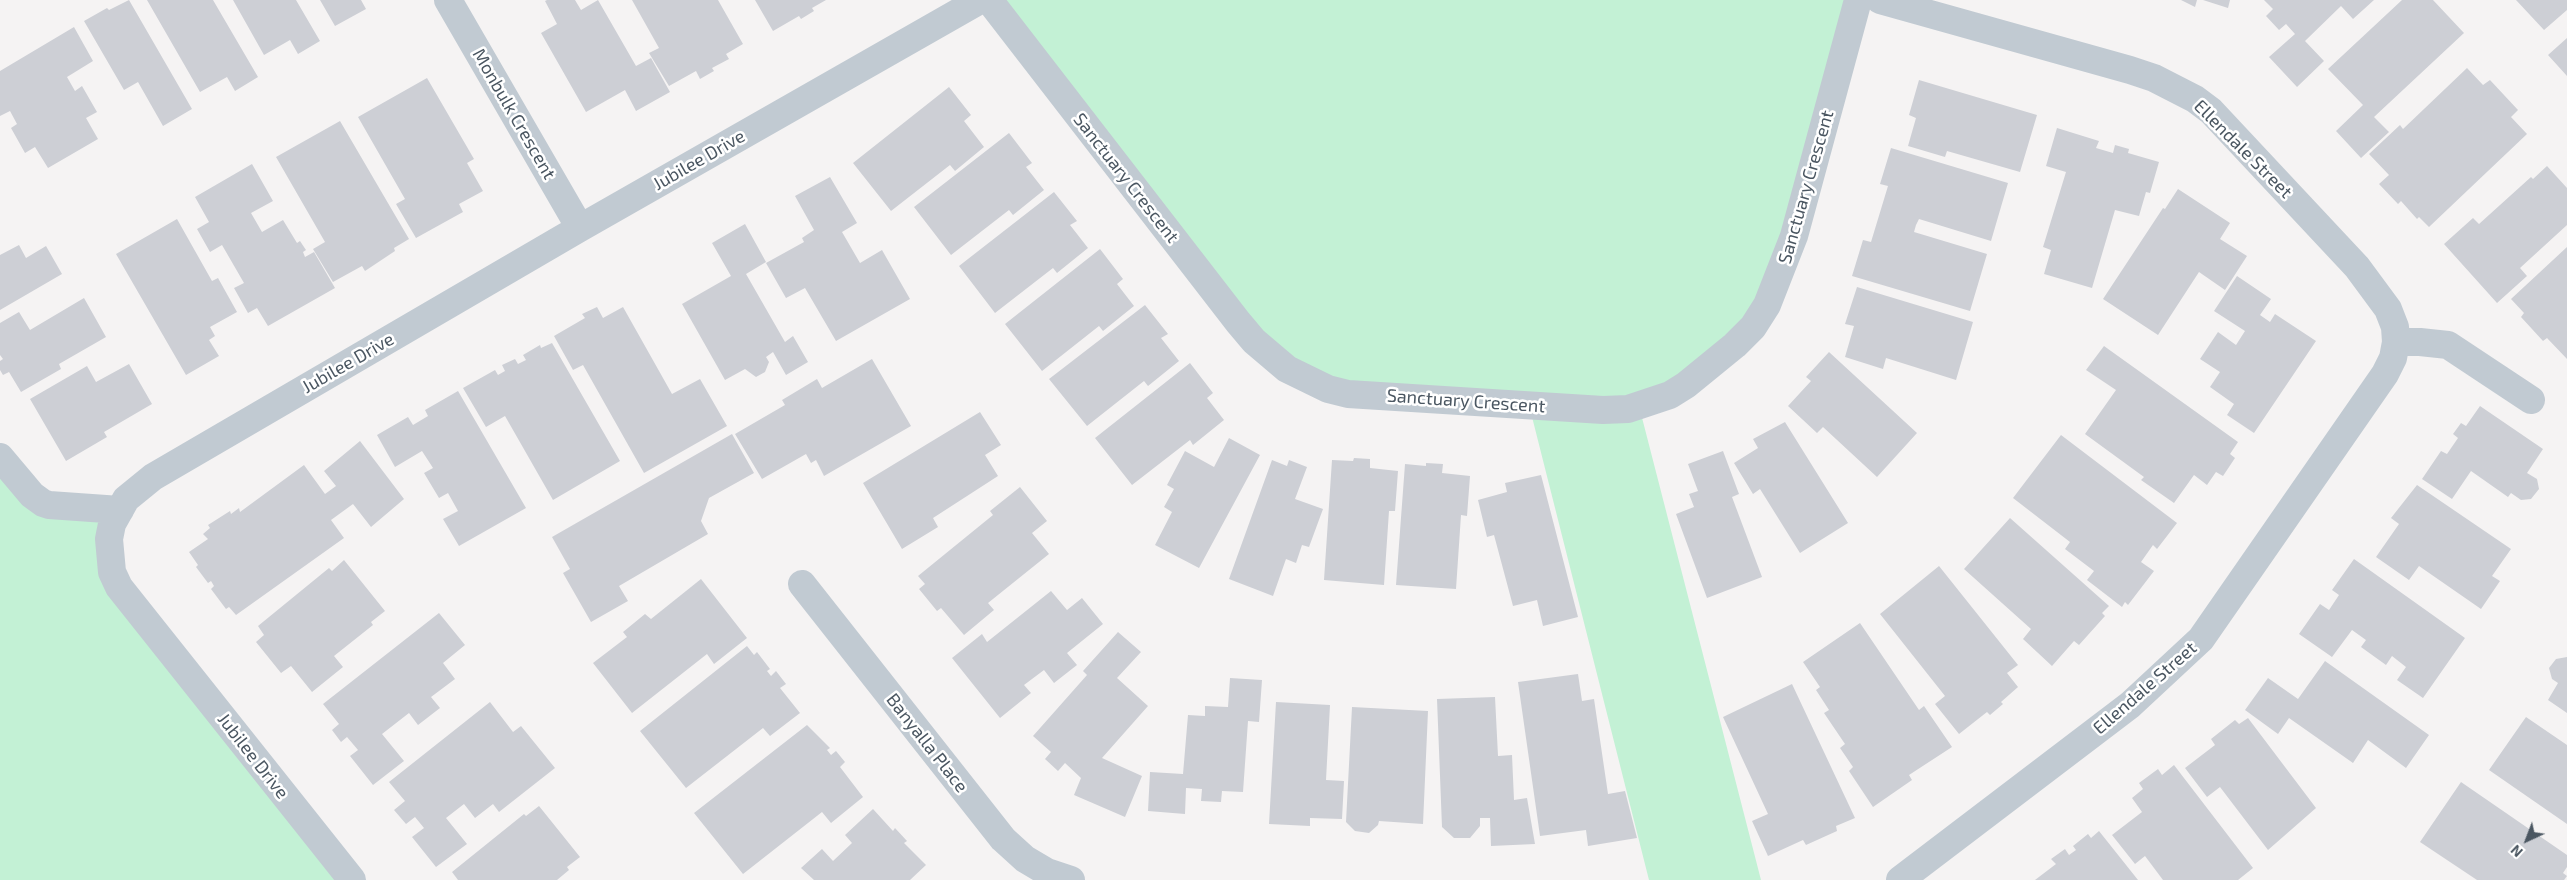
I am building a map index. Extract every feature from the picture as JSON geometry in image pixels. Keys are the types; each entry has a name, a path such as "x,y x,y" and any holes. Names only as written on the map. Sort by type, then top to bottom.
{"street":[{"name":"Monbulk Crescent","path":"448,0 580,228"},
{"name":"Jubilee Drive","path":"352,880 119,586 112,572 109,539 112,524 126,499 153,477 580,228 980,0"},
{"name":"Sanctuary Crescent","path":"989,0 1238,322 1254,341 1287,369 1328,389 1348,394 1603,410 1628,409 1670,395 1686,385 1735,345 1753,327 1767,305 1794,236 1858,0"},
{"name":"Ellendale Street","path":"1880,0 2130,70 2154,78 2195,99 2211,111 2362,274 2388,310 2395,327 2396,342 2393,358 2385,374 2201,639 2130,705 1900,880"},
{"path":"2396,342 2448,345 2531,400"},
{"path":"0,457 32,495 43,503 120,510"},
{"name":"Banyalla Place","path":"802,584 1003,839 1025,859 1047,872 1071,880"}],"green space":[{"path":"989,0 1858,0 1767,305 1639,406 1761,880 1649,880 1529,405 1348,394 1287,369"},
{"path":"0,456 27,490 120,510 109,557 352,880 0,880"}],"building":[{"path":"129,0 192,109 163,126 138,82 124,90 84,21 107,8 109,10"},
{"path":"147,0 213,0 258,77 235,91 227,77 200,92"},
{"path":"233,0 296,0 320,41 298,54 290,40 264,55"},
{"path":"320,0 361,0 366,9 335,26"},
{"path":"575,0 581,10 598,0 636,66 651,58 670,92 636,111 625,90 586,112 541,33 557,24 545,1"},
{"path":"632,0 718,0 743,44 726,54 729,59 712,68 714,71 700,79 696,71 669,86 649,53 659,48"},
{"path":"755,0 826,0 812,8 814,11 801,19 799,16 773,31"},
{"path":"2181,0 2197,0 2195,7"},
{"path":"2203,0 2230,0 2228,8"},
{"path":"2264,0 2374,0 2353,19 2341,6 2305,41 2324,61 2297,87 2269,57 2295,34 2286,24 2279,30 2266,16 2273,9"},
{"path":"2402,0 2433,0 2464,33 2374,117 2389,132 2361,158 2336,131 2363,105 2328,69"},
{"path":"2516,0 2567,0 2567,10 2544,30"},
{"path":"74,27 93,61 67,77 75,91 82,86 97,112 86,118 98,139 48,168 35,147 25,153 11,128 17,124 10,111 0,116 0,71"},
{"path":"2567,38 2567,76 2548,55"},
{"path":"2467,68 2483,85 2490,80 2518,110 2511,117 2527,134 2429,227 2419,217 2417,219 2401,201 2398,204 2379,184 2389,175 2369,154 2400,125 2403,129"},
{"path":"427,78 474,159 467,163 483,191 459,204 463,212 416,238 396,204 405,199 358,117"},
{"path":"1919,80 2037,115 2020,172 1947,151 1945,157 1908,146 1916,118 1909,115"},
{"path":"949,87 971,115 964,121 984,147 955,171 950,165 891,211 853,163"},
{"path":"340,121 409,239 394,248 395,251 365,271 362,266 333,282 313,249 325,242 276,157"},
{"path":"2057,128 2099,141 2096,148 2113,153 2115,145 2129,149 2128,153 2159,162 2150,193 2146,192 2139,216 2115,210 2092,288 2044,274 2051,250 2043,247 2066,172 2046,166"},
{"path":"1009,133 1032,163 1026,167 1044,190 1013,215 1009,210 951,255 914,207"},
{"path":"1891,148 2008,183 1991,241 1919,219 1916,225 1914,232 1987,254 1970,311 1852,276 1863,240 1871,242 1888,186 1880,184"},
{"path":"252,164 273,201 251,213 262,232 283,220 297,243 300,241 306,250 303,252 305,257 314,252 335,288 268,326 257,308 248,313 234,288 244,283 222,245 210,252 197,229 209,222 195,197"},
{"path":"2547,166 2567,188 2567,225 2520,268 2527,276 2497,303 2444,244 2473,218 2479,224 2531,177 2533,179"},
{"path":"830,177 857,223 842,232 860,263 882,250 910,299 836,341 805,288 786,298 766,263 804,242 802,238 814,230 795,196"},
{"path":"2178,189 2230,223 2220,239 2247,256 2225,290 2199,272 2158,335 2103,299 2163,208 2165,209"},
{"path":"1054,192 1077,221 1070,225 1088,248 1057,273 1053,268 995,313 959,266"},
{"path":"177,219 212,281 218,278 237,312 210,327 215,336 209,340 219,356 186,375 116,254"},
{"path":"745,224 766,262 746,274 785,342 793,336 808,362 786,375 773,352 766,357 769,362 765,372 756,377 745,369 725,380 682,304 731,276 712,243"},
{"path":"19,245 26,258 46,246 62,274 0,310 0,255"},
{"path":"2567,247 2567,359 2547,338 2543,341 2521,317 2524,313 2511,299"},
{"path":"1100,249 1123,279 1117,284 1134,306 1103,331 1099,326 1042,371 1005,324"},
{"path":"2237,276 2271,299 2260,315 2270,322 2275,314 2316,341 2254,433 2227,415 2234,404 2210,387 2220,372 2200,359 2218,332 2236,345 2245,331 2214,311"},
{"path":"1857,287 1973,322 1956,380 1886,358 1883,369 1845,357 1854,326 1845,324"},
{"path":"84,298 106,337 59,364 61,369 21,392 9,372 3,375 0,370 0,361 3,359 0,355 0,323 19,312 30,330"},
{"path":"1145,305 1168,334 1161,338 1179,361 1148,386 1144,381 1087,426 1049,379"},
{"path":"597,307 603,318 623,307 672,394 700,379 727,426 644,473 583,365 573,370 554,336 585,318 582,314"},
{"path":"552,343 620,461 553,500 505,416 486,427 463,388 495,370 498,375 505,371 502,365 515,359 518,364 526,360 523,355 540,345 541,348"},
{"path":"2104,346 2238,442 2230,454 2235,458 2223,476 2216,472 2207,485 2194,475 2174,503 2141,480 2144,477 2085,434 2116,390 2086,370"},
{"path":"1829,352 1917,433 1877,477 1823,427 1817,433 1788,406 1811,381 1806,377"},
{"path":"872,359 911,426 824,476 816,460 811,463 806,454 762,479 735,434 785,405 782,400 817,379 822,388"},
{"path":"1190,363 1213,393 1207,398 1224,420 1193,445 1190,440 1132,485 1095,438"},
{"path":"129,364 152,404 104,432 107,437 66,461 30,399 87,366 96,382"},
{"path":"458,391 526,508 459,546 443,519 458,511 448,493 439,498 424,473 433,468 422,451 395,467 377,435 408,417 413,425 428,416 425,410"},
{"path":"2480,406 2543,449 2527,473 2537,479 2539,489 2531,499 2521,500 2511,493 2508,497 2471,471 2452,499 2422,479 2441,451 2447,454 2458,438 2453,434 2461,423 2466,426"},
{"path":"980,412 1001,445 985,455 998,476 933,518 938,527 902,549 863,483"},
{"path":"1785,422 1848,523 1800,553 1760,489 1753,494 1734,463 1758,448 1753,439"},
{"path":"732,434 754,473 709,498 701,521 708,534 619,586 628,601 591,622 563,573 570,569 552,537"},
{"path":"2061,435 2177,523 2157,549 2153,545 2141,562 2154,571 2128,605 2125,602 2122,607 2087,580 2094,571 2065,549 2070,542 2013,498"},
{"path":"1229,438 1260,455 1199,568 1155,545 1172,512 1164,507 1174,489 1167,485 1185,451 1214,467"},
{"path":"360,441 404,499 371,527 353,504 331,520 344,538 236,615 229,607 226,609 211,589 214,586 211,581 208,583 196,567 198,565 189,552 208,539 203,534 210,528 208,525 230,511 231,514 239,508 240,512 304,465 325,494 336,486 324,471"},
{"path":"1723,451 1739,494 1732,497 1762,577 1707,598 1676,514 1694,507 1689,494 1698,491 1688,464"},
{"path":"1354,458 1370,459 1370,468 1398,471 1395,511 1389,511 1384,585 1324,580 1332,460 1353,461"},
{"path":"1272,460 1287,466 1289,460 1307,467 1295,499 1323,509 1309,547 1302,545 1296,563 1286,559 1273,596 1229,579"},
{"path":"1426,463 1443,464 1442,473 1470,476 1467,516 1461,515 1456,589 1396,585 1405,464 1426,466"},
{"path":"1541,475 1578,617 1543,626 1537,600 1513,606 1494,535 1487,537 1478,500 1507,492 1505,483"},
{"path":"2417,485 2511,549 2492,576 2500,581 2481,609 2419,566 2409,580 2376,557 2399,524 2391,518"},
{"path":"1020,487 1047,521 1032,533 1049,554 988,603 994,610 964,635 941,608 937,611 919,589 925,584 918,576 993,515 990,511"},
{"path":"2010,518 2109,606 2102,613 2105,616 2079,645 2074,641 2052,666 2023,639 2031,629 1964,569"},
{"path":"2354,559 2465,638 2423,698 2397,680 2406,667 2392,656 2386,665 2361,647 2366,640 2352,630 2332,657 2299,634 2320,604 2329,610 2339,595 2332,590"},
{"path":"344,560 385,611 371,622 373,625 334,656 343,667 312,692 291,666 281,673 256,642 264,635 258,626 329,568 332,571"},
{"path":"1939,566 2018,665 2007,673 2018,687 1990,715 1987,712 1959,734 1935,704 1945,696 1880,614"},
{"path":"701,579 747,638 714,664 707,654 632,713 593,663 627,637 623,632 645,614 651,619"},
{"path":"1051,591 1067,610 1082,598 1103,624 1067,653 1077,665 1054,683 1044,670 1024,685 1031,693 1000,718 952,658 982,634 987,642"},
{"path":"439,613 465,645 443,663 455,679 431,697 440,708 418,725 409,713 382,734 404,761 373,785 350,756 358,750 347,737 341,742 332,730 339,724 323,704"},
{"path":"1860,623 1919,710 1924,706 1952,747 1909,775 1912,780 1873,807 1849,771 1853,767 1840,748 1845,744 1824,713 1829,710 1816,690 1820,687 1803,662"},
{"path":"1118,632 1141,652 1117,678 1148,706 1102,758 1142,776 1125,817 1074,795 1081,778 1065,763 1058,771 1045,759 1051,752 1033,736 1087,675 1083,671"},
{"path":"747,646 754,655 757,652 770,669 767,671 771,676 776,671 786,684 780,688 800,713 770,736 763,728 686,788 640,731"},
{"path":"2567,657 2567,713 2548,700 2558,683 2552,679 2549,668 2556,659"},
{"path":"2325,661 2429,735 2406,768 2368,740 2353,763 2289,718 2278,734 2245,710 2268,678 2298,699"},
{"path":"1578,674 1582,701 1594,699 1608,794 1625,791 1637,838 1588,846 1586,830 1540,836 1518,682"},
{"path":"1230,678 1262,680 1259,722 1248,721 1243,792 1222,791 1221,802 1201,801 1202,789 1186,788 1185,814 1148,811 1150,772 1183,774 1188,715 1205,716 1205,706 1228,707"},
{"path":"1792,684 1855,818 1836,826 1837,831 1806,845 1803,840 1768,856 1752,821 1768,814 1723,717"},
{"path":"1495,697 1498,756 1512,755 1514,800 1527,798 1535,844 1491,846 1490,818 1480,818 1480,826 1470,838 1454,838 1442,827 1437,699"},
{"path":"490,702 513,732 521,726 555,768 499,812 493,804 475,818 464,804 446,818 467,844 436,867 412,837 424,828 415,817 406,824 394,810 405,801 389,782"},
{"path":"1276,702 1330,705 1326,780 1344,781 1342,819 1310,818 1310,826 1269,824"},
{"path":"1352,707 1428,711 1423,824 1379,821 1378,825 1369,833 1355,831 1346,822"},
{"path":"2526,717 2567,745 2567,824 2489,770"},
{"path":"2248,718 2316,808 2268,850 2220,787 2207,797 2185,768 2215,745 2211,739 2235,720 2239,724"},
{"path":"807,725 830,748 827,750 831,755 836,751 845,762 840,767 863,797 831,823 822,812 743,874 694,813"},
{"path":"2174,765 2253,868 2238,880 2163,880 2145,856 2135,864 2112,835 2142,812 2132,798 2143,789 2139,783 2158,769 2162,775"},
{"path":"2461,782 2567,855 2567,867 2563,873 2567,876 2564,880 2477,880 2420,842"},
{"path":"539,806 580,857 567,867 569,870 557,880 458,880 452,872 524,814 526,816"},
{"path":"873,809 893,831 895,828 907,841 904,843 926,865 910,880 814,880 801,868 822,849 833,861 852,843 845,835"},
{"path":"2099,831 2138,880 2035,880 2056,864 2051,859 2065,849 2069,855 2076,850 2073,846 2088,834 2091,838"}]}
